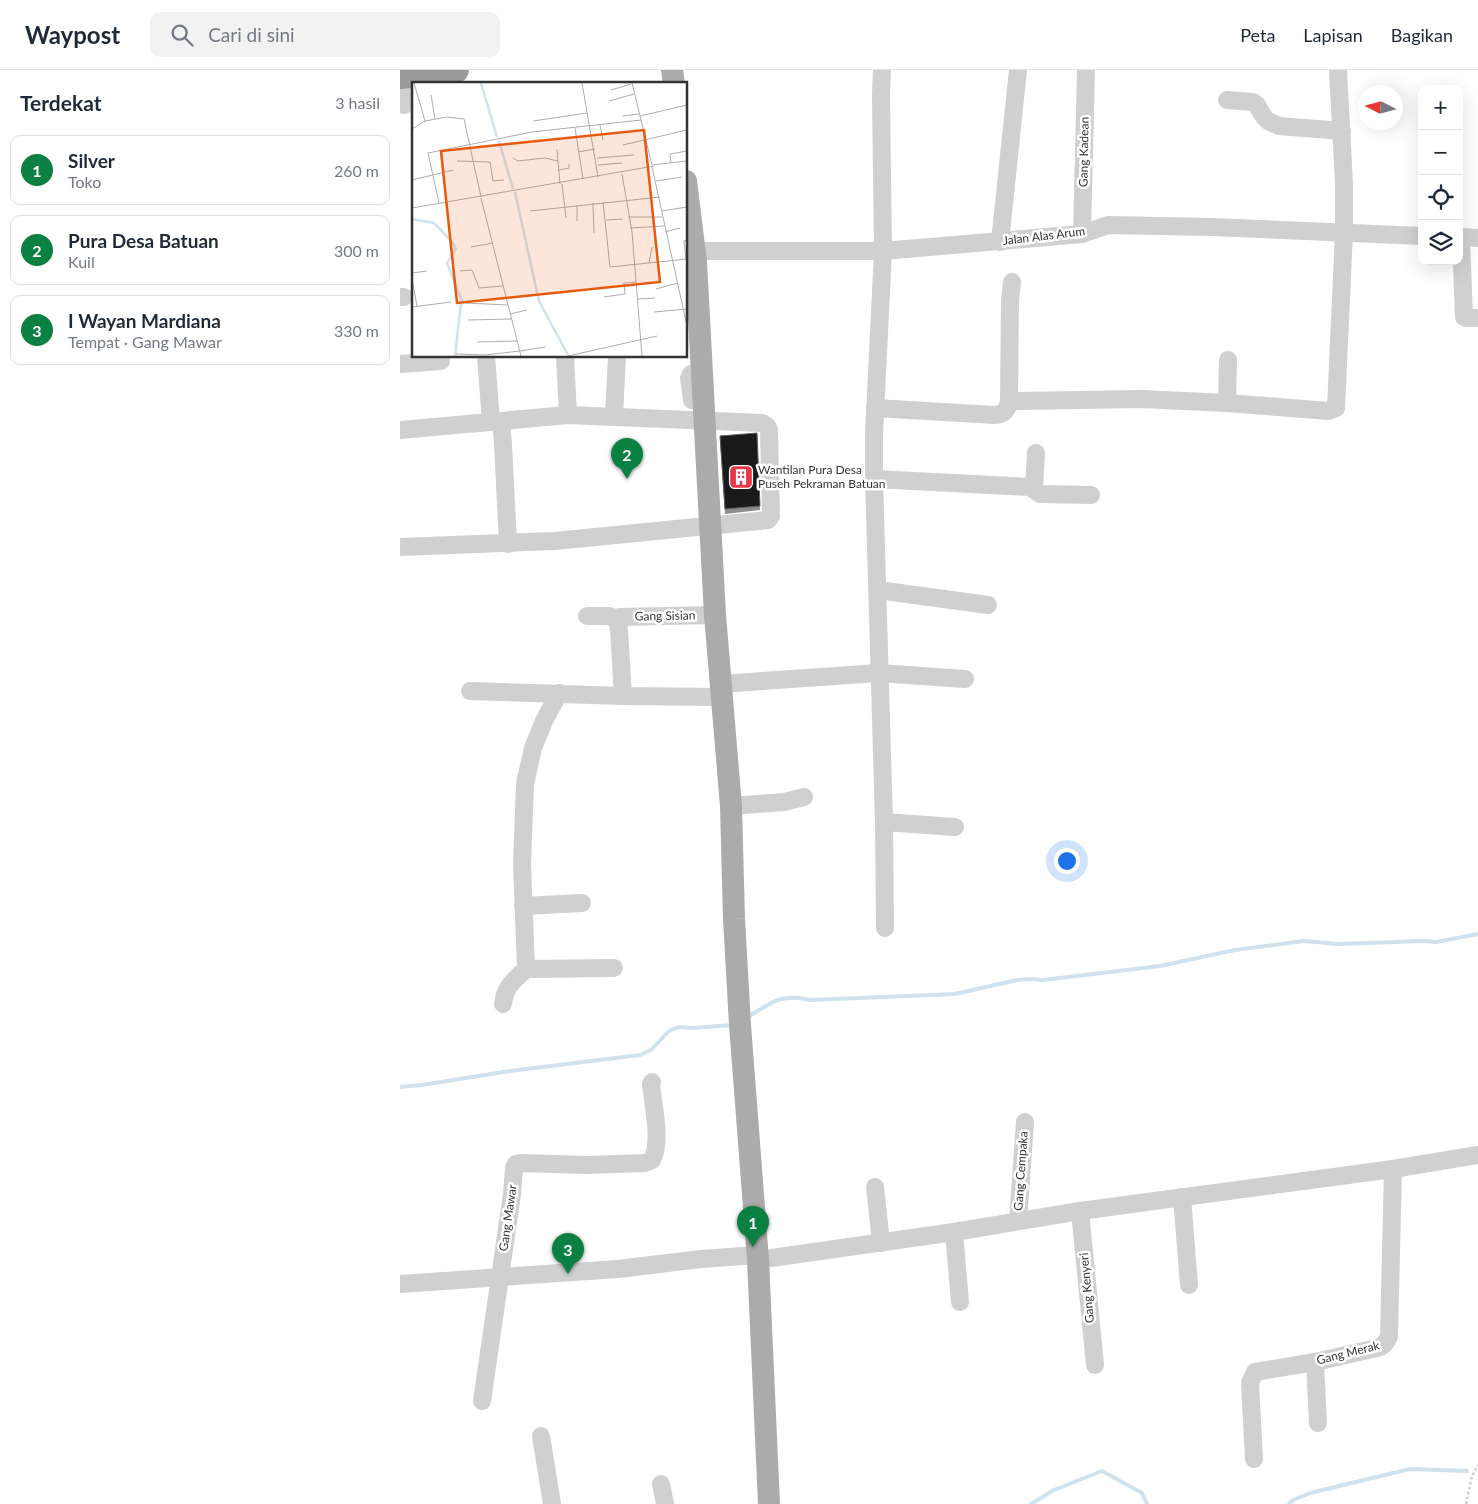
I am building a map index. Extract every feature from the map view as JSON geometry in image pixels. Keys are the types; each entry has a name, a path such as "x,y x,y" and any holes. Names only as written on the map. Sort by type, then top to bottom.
{"highway":[{"path":"401,76 457,70"}],"main road":[{"path":"688,209 692,258 693,336 702,371 715,615 731,806 734,919 740,1025 758,1258 769,1504"}],"street":[{"path":"882,70 883,251 875,408 874,479 884,822 885,928"},
{"path":"1000,242 1018,70"},
{"name":"Gang Kadean","path":"1082,234 1086,70"},
{"path":"1009,402 1142,399 1334,410 1337,404 1344,233 1342,131 1338,70"},
{"path":"401,76 404,105"},
{"path":"1227,100 1253,102 1268,121 1279,126 1342,131"},
{"name":"Jalan Alas Arum","path":"692,258 883,251 1000,242 1082,234 1108,225 1211,227 1418,236"},
{"path":"1466,238 1464,317 1478,318"},
{"path":"875,408 1000,415 1009,406 1010,300 1012,282"},
{"path":"486,358 496,421 504,444 508,544"},
{"path":"565,358 568,415"},
{"path":"614,416 617,358"},
{"path":"1227,403 1228,360"},
{"path":"400,364 441,362"},
{"path":"400,430 568,415 614,416 705,412 762,423 769,430 770,518 768,520 710,527 508,544 400,547"},
{"path":"1034,489 1036,452"},
{"path":"874,479 1030,487 1040,494 1091,495"},
{"path":"878,590 988,605"},
{"name":"Gang Sisian","path":"587,616 609,616 617,619 619,617 715,615"},
{"path":"617,619 623,696"},
{"path":"470,691 623,696 721,690 879,673 965,679"},
{"path":"526,969 522,864 525,784 533,748 544,721 559,693"},
{"path":"731,806 784,802 804,797"},
{"path":"884,822 954,827"},
{"path":"523,906 582,903"},
{"path":"503,1004 508,987 526,969 614,968"},
{"name":"Gang Mawar","path":"482,1401 516,1164 587,1165 645,1163 652,1160 656,1153 658,1142 652,1082"},
{"name":"Gang Cempaka","path":"1018,1221 1024,1122"},
{"path":"400,1284 618,1268 701,1259 758,1258 881,1243 1080,1211 1393,1169 1478,1155"},
{"name":"Gang Merak","path":"1254,1459 1250,1383 1255,1372 1314,1362 1377,1348 1384,1345 1387,1341 1389,1336 1393,1169"},
{"path":"875,1187 881,1243"},
{"path":"1182,1198 1189,1285"},
{"name":"Gang Kenyeri","path":"1080,1211 1094,1364"},
{"path":"954,1232 960,1302"},
{"path":"1314,1362 1318,1423"},
{"path":"541,1436 552,1504"},
{"path":"661,1484 665,1504"}],"path":[{"path":"1466,1504 1472,1476 1478,1464"}],"building":[{"name":"Wantilan Pura Desa Puseh Pekraman Batuan","path":"757,433 760,506 725,509 720,436"}],"waterway":[{"path":"748,1017 771,1003 784,998 811,1000 955,994 1017,980 1043,980 1160,966 1235,950 1304,941 1338,944 1436,942 1478,934"},
{"path":"400,1087 640,1055 651,1050 673,1029 680,1027 733,1025"},
{"path":"1289,1504 1293,1500 1310,1493 1410,1469 1467,1471"},
{"path":"1031,1504 1054,1490 1102,1471 1142,1493 1147,1504"}],"place":[{"name":"Wantilan Pura Desa Puseh Pekraman Batuan","path":"741,477"},
{"name":"Pura Desa Batuan","path":"627,479"},
{"name":"Silver","path":"753,1247"},
{"name":"I Wayan Mardiana","path":"568,1274"}]}
